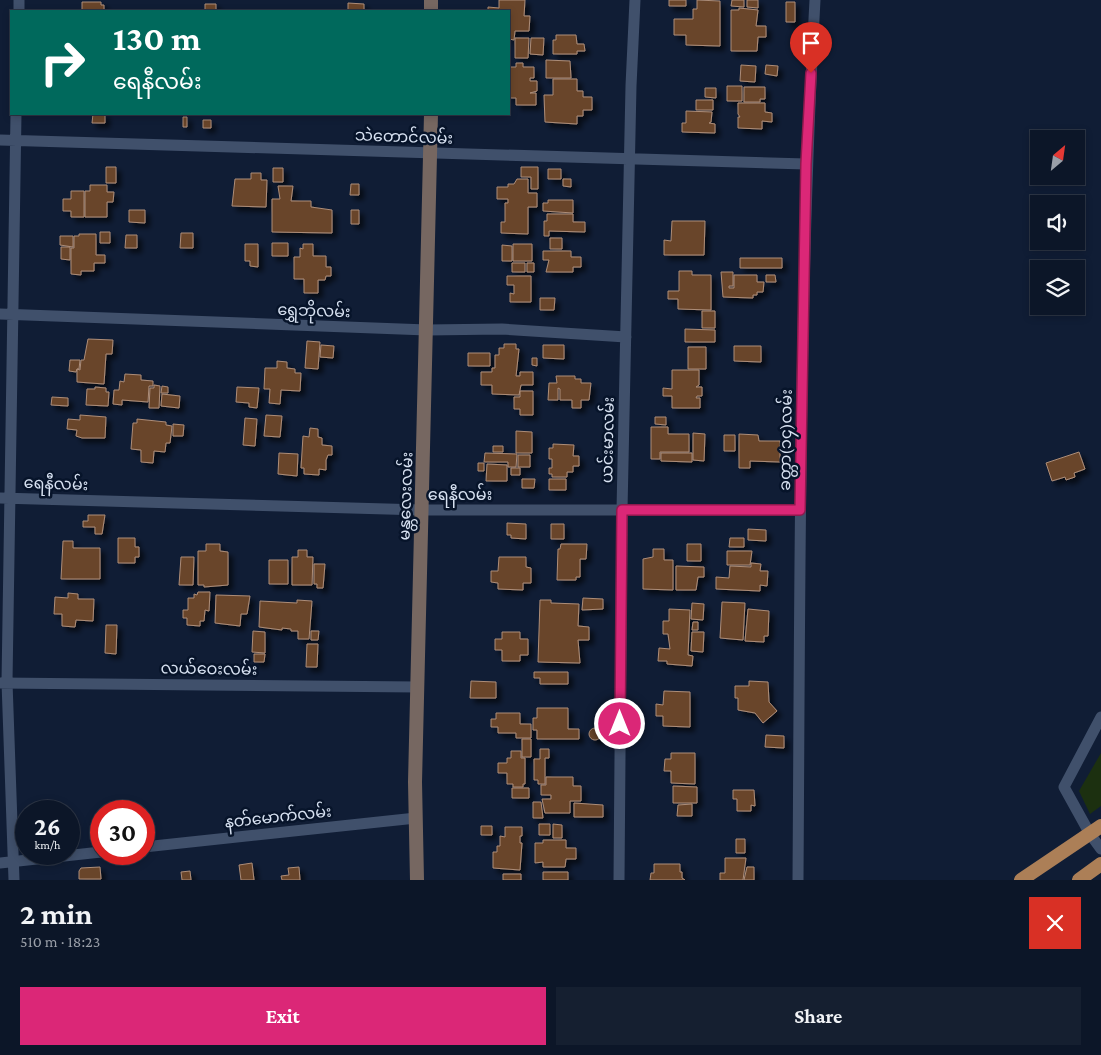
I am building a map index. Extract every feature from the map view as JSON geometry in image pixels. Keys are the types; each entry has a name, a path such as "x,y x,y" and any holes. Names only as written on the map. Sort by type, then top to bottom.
{"main road":[{"name":"မန္တလေးလမ်း","path":"417,880 418,686 427,330 430,115"},
{"path":"1021,880 1096,830"},
{"path":"1079,880 1101,864"}],"street":[{"name":"ယင်းမာလမ်း","path":"619,880 622,510 635,0"},
{"name":"ခတ္တာ(၁၄)လမ်း","path":"798,880 800,510 806,164 815,0"},
{"path":"14,880 3,683 5,498 13,315 16,115"},
{"name":"သဲတောင်လမ်း","path":"0,140 806,164"},
{"name":"ရွှေဘိုလမ်း","path":"0,314 427,330 502,329 626,337"},
{"name":"ရေနီလမ်း","path":"5,498 422,510 800,510"},
{"name":"လယ်ဝေးလမ်း","path":"3,683 418,686"},
{"path":"1101,717 1064,787 1096,830 1101,849"},
{"name":"နတ်မောက်လမ်း","path":"155,846 416,818"},
{"path":"0,863 90,853"}],"green space":[{"path":"1101,753 1101,806 1090,814 1079,791"}],"building":[{"path":"499,0 525,0 524,16 530,16 529,31 515,31 514,40 510,39 510,10 488,10 488,7 499,8"},
{"path":"669,0 686,0 686,6 669,6"},
{"path":"697,0 720,1 720,46 686,45 686,35 674,35 674,19 693,19 693,9 697,9"},
{"path":"732,0 744,0 744,7 731,6"},
{"path":"747,0 758,0 758,8 747,7"},
{"path":"82,2 101,2 101,5 104,5 104,10 82,10"},
{"path":"786,2 795,2 795,22 786,22"},
{"path":"348,3 364,4 364,10 348,10"},
{"path":"205,4 216,4 216,10 205,10"},
{"path":"739,8 758,10 756,26 766,26 766,37 758,37 757,51 731,51 731,10 739,10"},
{"path":"556,35 576,35 577,44 584,44 585,51 577,51 577,54 553,54 553,40 556,40"},
{"path":"515,38 529,38 528,58 515,58"},
{"path":"531,38 544,38 543,55 530,54"},
{"path":"546,60 570,61 571,78 546,78"},
{"path":"516,63 523,63 523,67 534,67 534,78 530,78 530,81 537,81 537,91 530,93 536,93 536,105 516,105 516,98 510,98 510,67 516,67"},
{"path":"741,65 756,66 755,82 740,81"},
{"path":"766,65 778,66 777,76 765,74"},
{"path":"553,79 577,79 577,91 583,91 583,97 592,97 592,110 583,110 583,116 577,116 577,124 545,122 544,95 553,95"},
{"path":"727,86 742,86 742,101 727,101"},
{"path":"744,87 765,87 765,99 760,99 760,102 744,102"},
{"path":"705,88 716,88 716,98 705,97"},
{"path":"696,100 713,100 713,110 696,110"},
{"path":"738,103 765,103 765,112 772,113 772,122 762,121 762,129 738,128 738,117 740,117 738,114"},
{"path":"686,111 712,112 711,122 709,123 715,124 715,133 682,132 682,123 686,123"},
{"path":"93,115 105,115 105,123 92,123"},
{"path":"183,117 187,117 187,127 183,127"},
{"path":"203,120 211,120 211,128 203,128"},
{"path":"106,167 116,167 116,183 106,183"},
{"path":"521,167 538,167 538,189 531,189 531,177 521,177"},
{"path":"273,168 283,168 283,182 273,182"},
{"path":"548,169 561,169 561,179 548,179"},
{"path":"251,173 261,173 261,180 267,180 266,207 232,206 235,179 251,179"},
{"path":"517,179 528,179 528,193 537,193 537,207 528,207 528,234 501,233 501,222 505,222 505,203 508,203 508,199 497,199 497,187 508,187 508,184 514,184"},
{"path":"563,179 571,179 571,187 563,186"},
{"path":"351,184 359,184 359,195 350,195"},
{"path":"90,185 107,185 107,192 114,192 113,202 107,202 107,217 85,217 85,191 90,191"},
{"path":"278,186 293,186 291,201 311,201 311,207 332,210 332,233 272,232 272,199 280,199"},
{"path":"71,191 84,191 84,217 71,217 71,211 63,211 63,199 71,199"},
{"path":"548,200 573,200 573,213 543,211 543,203 548,203"},
{"path":"129,210 145,210 145,223 129,222"},
{"path":"351,210 359,210 359,224 351,224"},
{"path":"547,214 573,214 573,222 585,222 585,232 549,231 549,236 544,236 544,221 547,221"},
{"path":"672,221 705,221 704,255 664,255 664,240 671,241"},
{"path":"100,232 110,232 110,243 100,243"},
{"path":"181,233 193,233 193,248 180,248"},
{"path":"79,234 96,234 96,255 105,255 105,263 94,263 94,271 81,271 81,275 71,274 71,248 74,248 74,236 79,236"},
{"path":"126,235 137,235 137,248 125,248"},
{"path":"60,236 73,236 73,247 60,245"},
{"path":"550,238 562,238 562,249 550,249"},
{"path":"272,243 288,243 288,256 272,256"},
{"path":"245,244 258,244 258,267 250,266 250,261 245,261"},
{"path":"303,244 313,244 313,256 326,256 326,267 331,267 331,276 326,276 325,280 318,280 318,293 304,293 304,279 294,279 294,257 300,257 300,248 303,249"},
{"path":"513,244 532,244 532,261 513,261"},
{"path":"502,245 512,246 512,261 502,261"},
{"path":"61,247 70,247 70,260 61,259"},
{"path":"543,251 571,251 571,257 581,257 581,267 573,267 573,272 546,272 549,260 543,260"},
{"path":"740,258 782,258 782,268 740,268"},
{"path":"512,263 525,263 525,272 512,272"},
{"path":"527,263 534,263 534,272 527,272"},
{"path":"679,271 692,271 692,275 711,275 711,310 678,309 678,299 668,299 668,291 679,291"},
{"path":"721,272 733,272 733,286 729,286 729,288 734,288 734,275 757,275 757,282 764,282 763,292 757,292 757,295 753,295 753,298 723,297"},
{"path":"766,275 775,275 776,282 766,282"},
{"path":"507,276 531,276 531,302 510,302 510,293 514,294 514,285 507,285"},
{"path":"540,298 555,298 554,310 540,310"},
{"path":"702,311 715,311 715,328 702,328"},
{"path":"685,329 715,330 715,342 685,342"},
{"path":"88,339 113,340 112,354 106,354 104,384 77,382 77,369 80,370 81,360 84,360"},
{"path":"307,341 320,342 318,369 305,368"},
{"path":"504,344 516,344 516,349 519,349 516,376 520,376 520,372 533,372 533,385 521,385 519,395 492,394 492,385 481,385 481,372 492,372 492,368 495,368 495,355 499,355 499,348 504,348"},
{"path":"321,345 334,346 333,358 320,357"},
{"path":"543,345 564,345 564,359 543,358"},
{"path":"734,346 761,346 761,362 734,361"},
{"path":"688,347 706,347 706,369 688,369"},
{"path":"468,353 490,353 490,366 468,366"},
{"path":"532,358 537,358 537,366 532,365"},
{"path":"70,360 80,360 79,369 76,372 69,371"},
{"path":"277,361 287,362 287,368 295,369 295,373 301,373 300,391 281,390 280,404 269,403 270,389 264,389 265,368 277,368"},
{"path":"672,370 699,370 699,385 696,387 702,387 702,396 697,396 696,398 700,398 700,408 672,408 672,396 663,396 663,388 672,389"},
{"path":"125,374 141,375 141,380 153,381 153,386 149,386 148,402 122,400 122,405 113,404 114,390 119,390 120,381 124,382"},
{"path":"556,376 575,376 575,379 581,379 581,383 591,383 589,400 581,400 581,408 572,408 572,400 560,400 560,389 558,388 558,400 548,400 549,383 557,383"},
{"path":"154,385 160,386 159,408 149,408 150,388 154,388"},
{"path":"162,386 168,387 168,393 161,393"},
{"path":"95,387 106,388 106,392 109,392 108,406 86,405 87,389 95,389"},
{"path":"237,387 259,388 257,408 249,407 249,403 236,402"},
{"path":"520,391 533,391 533,415 520,415 520,409 514,409 514,397 520,397"},
{"path":"162,394 180,396 179,408 161,406"},
{"path":"52,397 68,398 68,406 51,405"},
{"path":"80,415 106,417 105,438 82,438 76,436 77,430 67,429 68,419 80,420"},
{"path":"266,415 282,416 280,437 264,436"},
{"path":"655,417 666,417 666,425 655,424"},
{"path":"245,418 257,419 255,446 243,445"},
{"path":"137,419 166,422 166,425 172,426 170,443 166,443 165,452 154,451 153,463 141,462 141,450 131,449 133,423 137,423"},
{"path":"173,424 184,425 183,436 173,436"},
{"path":"651,427 668,427 668,434 689,434 689,452 660,452 660,459 651,459"},
{"path":"310,428 318,429 318,437 322,438 322,445 332,446 332,455 328,455 326,460 326,470 319,469 319,475 304,474 304,468 301,468 303,436 309,437"},
{"path":"516,431 532,432 532,453 516,453"},
{"path":"693,433 705,434 704,461 693,460"},
{"path":"739,434 758,435 759,441 780,441 780,462 750,461 750,468 739,468"},
{"path":"724,435 735,435 735,451 724,451"},
{"path":"553,444 574,445 573,456 579,456 579,466 573,466 573,472 567,472 567,477 552,477 552,474 549,474 549,468 552,468 552,459 549,459 549,448 553,448"},
{"path":"493,446 503,446 503,452 493,452"},
{"path":"1079,452 1085,469 1074,473 1075,477 1066,480 1065,477 1052,481 1046,463"},
{"path":"279,453 298,454 297,476 278,474"},
{"path":"485,453 517,454 516,467 508,467 508,462 484,462"},
{"path":"661,453 692,453 692,462 661,461"},
{"path":"518,455 530,455 530,467 518,467"},
{"path":"478,463 484,463 484,471 478,471"},
{"path":"487,464 507,465 507,481 486,481"},
{"path":"511,468 520,468 520,475 511,475"},
{"path":"522,479 535,479 534,488 522,488"},
{"path":"549,479 566,479 566,490 549,490"},
{"path":"88,515 105,515 102,534 95,534 95,527 83,527 83,521 88,521"},
{"path":"507,523 526,524 526,539 511,538 511,535 507,535"},
{"path":"551,524 564,524 564,539 551,539"},
{"path":"748,529 766,530 766,541 748,540"},
{"path":"118,538 135,538 135,547 139,547 139,557 135,557 135,563 118,563"},
{"path":"730,538 744,538 744,547 729,547"},
{"path":"63,541 73,541 73,548 100,548 100,579 61,579"},
{"path":"206,544 220,544 220,551 228,552 228,585 204,587 204,585 198,585 198,551 206,551"},
{"path":"561,544 587,544 586,559 580,559 580,577 576,577 576,580 557,580 558,549 560,549"},
{"path":"687,544 701,544 701,561 687,561"},
{"path":"653,549 664,549 664,560 673,560 673,590 643,589 643,559 653,557"},
{"path":"298,550 307,550 307,557 313,557 312,585 292,585 292,557 298,557"},
{"path":"727,551 752,551 750,565 727,565"},
{"path":"181,557 194,557 193,585 179,585"},
{"path":"499,557 526,557 526,567 531,568 531,583 523,583 523,590 498,589 498,583 491,582 491,571 498,571"},
{"path":"269,560 288,560 288,584 269,584"},
{"path":"751,563 761,564 760,571 768,571 767,586 760,585 760,591 716,589 716,577 729,578 730,566 751,567"},
{"path":"314,564 325,564 323,588 317,588 317,584 314,584"},
{"path":"676,566 704,567 704,577 698,577 696,590 676,590"},
{"path":"198,592 210,592 209,611 205,610 204,621 200,621 200,626 187,625 187,618 183,618 183,610 188,610 188,598 194,598 194,594 197,595"},
{"path":"68,593 78,594 78,599 94,599 93,621 76,620 75,627 62,626 62,614 54,614 55,597 68,598"},
{"path":"216,595 250,596 247,614 241,614 240,626 215,623"},
{"path":"583,598 603,599 603,609 582,610"},
{"path":"297,600 312,601 309,639 298,639 298,631 291,631 291,629 282,628 282,630 259,627 260,601 297,603"},
{"path":"540,600 551,600 551,603 579,604 578,626 589,627 589,640 578,640 580,663 538,662"},
{"path":"722,602 745,603 743,640 720,638"},
{"path":"692,603 704,604 703,620 691,619"},
{"path":"669,609 690,610 688,655 693,656 692,666 667,664 667,661 658,661 659,648 670,649 668,634 663,634 663,621 669,621"},
{"path":"748,609 769,611 768,636 764,636 764,642 745,641"},
{"path":"693,622 698,622 698,630 692,630"},
{"path":"106,625 117,625 116,654 105,653"},
{"path":"253,631 265,632 265,653 252,652"},
{"path":"311,631 319,631 318,640 311,640"},
{"path":"502,632 520,632 520,639 528,639 528,655 520,655 520,661 502,661 502,650 495,650 495,639 502,639"},
{"path":"692,632 704,632 703,652 691,651"},
{"path":"307,644 318,644 317,667 306,667"},
{"path":"254,654 265,654 264,662 254,662"},
{"path":"534,672 568,672 568,684 540,684 540,678 534,678"},
{"path":"471,681 496,682 496,698 470,698"},
{"path":"749,681 768,682 769,702 777,711 763,723 755,713 738,710 735,686 749,686"},
{"path":"664,691 690,692 690,727 663,726 663,716 656,716 656,704 663,705"},
{"path":"537,708 568,708 568,729 579,729 579,739 537,739 537,730 533,730 533,718 537,718"},
{"path":"496,713 520,713 520,724 531,724 531,738 516,738 516,733 498,733 498,727 491,727 491,719 496,719"},
{"path":"593,728 597,728 601,734 597,740 593,740 589,736 589,732"},
{"path":"766,735 784,736 784,748 765,747"},
{"path":"522,739 531,739 531,757 522,757"},
{"path":"540,749 549,749 549,758 545,758 545,784 538,784 538,780 534,780 534,759 540,759"},
{"path":"511,751 521,751 521,758 525,758 525,784 523,784 523,787 513,787 513,784 507,784 507,773 498,773 498,763 507,763 507,758 511,758"},
{"path":"671,753 695,753 695,784 671,783 671,771 664,771 665,759 671,759"},
{"path":"546,777 573,777 573,786 581,786 581,801 570,801 570,813 545,813 542,799 551,799 551,795 541,795 541,785 546,785"},
{"path":"673,786 697,787 697,803 673,803"},
{"path":"512,788 529,788 529,798 512,798"},
{"path":"733,790 754,790 755,806 751,805 751,811 737,811 737,799 733,799"},
{"path":"533,802 541,802 543,818 533,818"},
{"path":"574,803 603,805 603,817 574,817"},
{"path":"692,804 692,816 677,816 678,805"},
{"path":"539,824 550,824 550,835 539,835"},
{"path":"553,824 562,825 562,838 553,838"},
{"path":"481,826 492,826 492,835 481,835"},
{"path":"505,827 522,827 522,836 520,836 520,843 522,843 520,870 493,868 493,852 497,852 497,846 500,846 500,836 505,837"},
{"path":"736,839 745,839 745,853 736,853"},
{"path":"543,840 566,840 566,848 576,848 576,859 566,859 565,867 543,867 543,862 535,863 535,843 543,843"},
{"path":"725,858 746,858 743,880 720,880 720,873 725,873"},
{"path":"252,863 254,880 241,880 239,865"},
{"path":"654,864 680,864 680,872 682,872 682,878 685,880 650,880 651,873 654,873"},
{"path":"100,867 101,879 79,879 81,868"},
{"path":"299,867 300,880 282,880 281,876 289,875 288,868"},
{"path":"747,867 754,867 754,880 744,880"},
{"path":"190,871 191,880 182,880 181,872"},
{"path":"543,872 568,872 568,880 543,880"},
{"path":"503,874 521,874 521,880 503,880"}],"route":[{"path":"620,724 622,510 800,510 806,164 811,73"}]}
